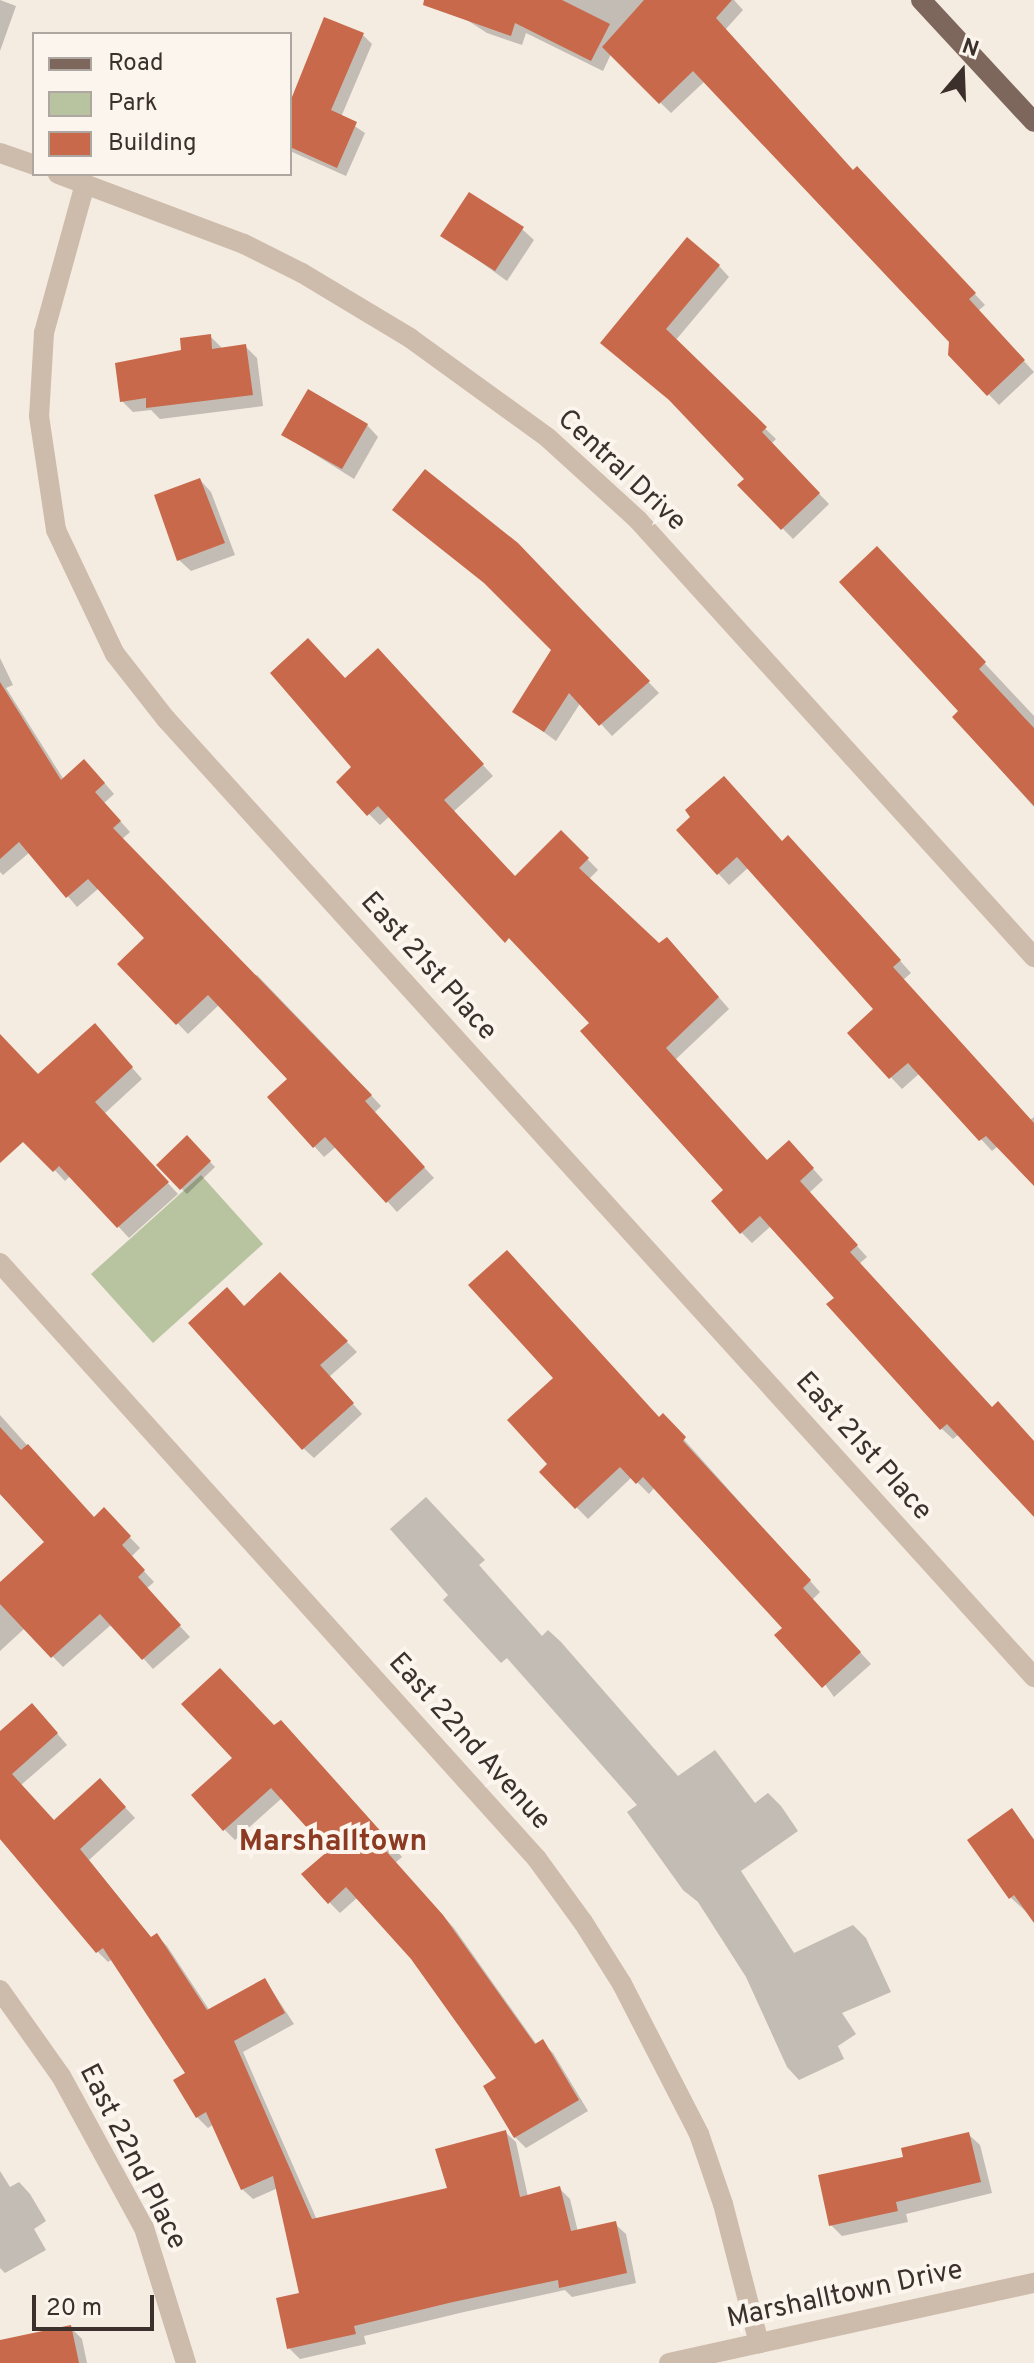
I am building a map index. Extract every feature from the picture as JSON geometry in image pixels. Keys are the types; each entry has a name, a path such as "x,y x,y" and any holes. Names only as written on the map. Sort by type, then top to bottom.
{"main road":[{"path":"921,0 1034,122"}],"street":[{"path":"0,153 32,164"},
{"name":"Central Drive","path":"63,176 244,244 302,273 435,354 548,438 638,520 1034,957"},
{"name":"East 21st Place","path":"85,184 44,333 39,416 56,530 115,654 166,719 1034,1677"},
{"name":"East 22nd Avenue","path":"0,1263 537,1859 583,1922 648,2033 699,2134 723,2204 759,2343"},
{"name":"East 22nd Place","path":"0,1990 61,2076 144,2228 186,2363"},
{"name":"Marshalltown Drive","path":"669,2363 1034,2283"}],"green space":[{"path":"201,1175 263,1244 153,1343 91,1274"}],"building":[{"path":"424,0 562,0 610,24 591,61 515,23 511,36 423,5"},
{"path":"644,0 732,0 716,18 853,170 857,166 976,293 969,299 1025,360 987,396 948,355 949,342 693,71 659,104 602,47"},
{"path":"324,17 364,33 331,110 357,122 337,168 292,148 292,97"},
{"path":"469,192 524,227 495,271 440,236"},
{"path":"687,237 720,265 666,329 767,427 762,432 820,493 781,530 737,485 744,479 669,400 600,343"},
{"path":"211,334 212,349 246,344 253,395 146,408 146,398 120,402 115,363 181,350 180,338"},
{"path":"308,389 368,424 342,469 281,435"},
{"path":"425,469 518,543 650,681 599,726 569,693 544,732 512,712 551,650 484,583 392,510"},
{"path":"200,478 225,543 177,561 154,495"},
{"path":"877,546 986,662 979,669 1034,728 1034,806 952,717 958,711 839,582"},
{"path":"308,638 345,678 378,648 484,764 444,800 515,876 561,830 589,858 579,868 659,943 667,937 719,997 666,1048 767,1160 789,1140 814,1168 800,1181 858,1245 850,1252 992,1407 998,1401 1034,1441 1034,1517 947,1424 940,1430 826,1304 834,1298 760,1216 740,1234 711,1201 723,1190 580,1031 589,1023 509,938 505,943 378,806 367,816 336,782 351,767 270,673"},
{"path":"0,682 61,780 84,759 105,783 95,792 121,821 113,828 372,1095 365,1101 425,1167 386,1203 325,1137 313,1148 267,1097 287,1079 208,995 176,1025 117,964 144,938 88,879 66,898 19,842 0,859"},
{"path":"724,776 782,841 788,835 901,960 893,967 1034,1123 1034,1186 986,1136 979,1141 908,1063 889,1079 847,1033 873,1009 737,857 717,875 676,830 690,817 685,810"},
{"path":"95,1023 133,1067 95,1102 169,1182 117,1228 59,1166 53,1172 23,1142 0,1163 0,1034 38,1074"},
{"path":"187,1135 211,1161 180,1190 156,1165"},
{"path":"507,1250 659,1417 663,1413 686,1437 683,1441 811,1580 803,1588 861,1652 822,1688 774,1635 782,1628 643,1477 636,1484 620,1467 575,1509 539,1472 547,1464 507,1420 553,1378 468,1285"},
{"path":"280,1272 348,1341 320,1365 354,1403 302,1450 188,1323 227,1287 244,1306"},
{"path":"0,1427 21,1450 28,1444 94,1517 104,1507 131,1536 122,1545 145,1570 138,1577 181,1625 142,1660 100,1614 51,1658 0,1604 0,1582 44,1542 0,1494"},
{"path":"220,1668 274,1725 281,1720 393,1845 386,1851 443,1915 535,2044 543,2039 579,2100 514,2138 483,2086 496,2078 411,1959 346,1887 328,1904 301,1874 328,1851 271,1788 223,1831 191,1795 232,1758 181,1704"},
{"path":"32,1703 58,1733 12,1774 54,1820 100,1778 126,1807 80,1849 151,1937 157,1933 207,2010 265,1978 285,2013 234,2041 312,2219 447,2188 435,2149 506,2130 520,2197 560,2186 571,2231 616,2221 627,2273 559,2288 558,2280 453,2302 354,2326 356,2334 287,2349 276,2298 299,2293 273,2176 241,2190 206,2112 196,2118 173,2080 185,2073 103,1948 96,1953 0,1839 0,1731"},
{"path":"1012,1808 1034,1840 1034,1923 1014,1895 1009,1899 967,1840"},
{"path":"969,2132 981,2182 896,2202 898,2211 829,2226 818,2175 903,2157 901,2148"},
{"path":"71,2325 79,2363 0,2363 0,2340"}],"district":[{"name":"Marshalltown","path":"333,1843"}]}
